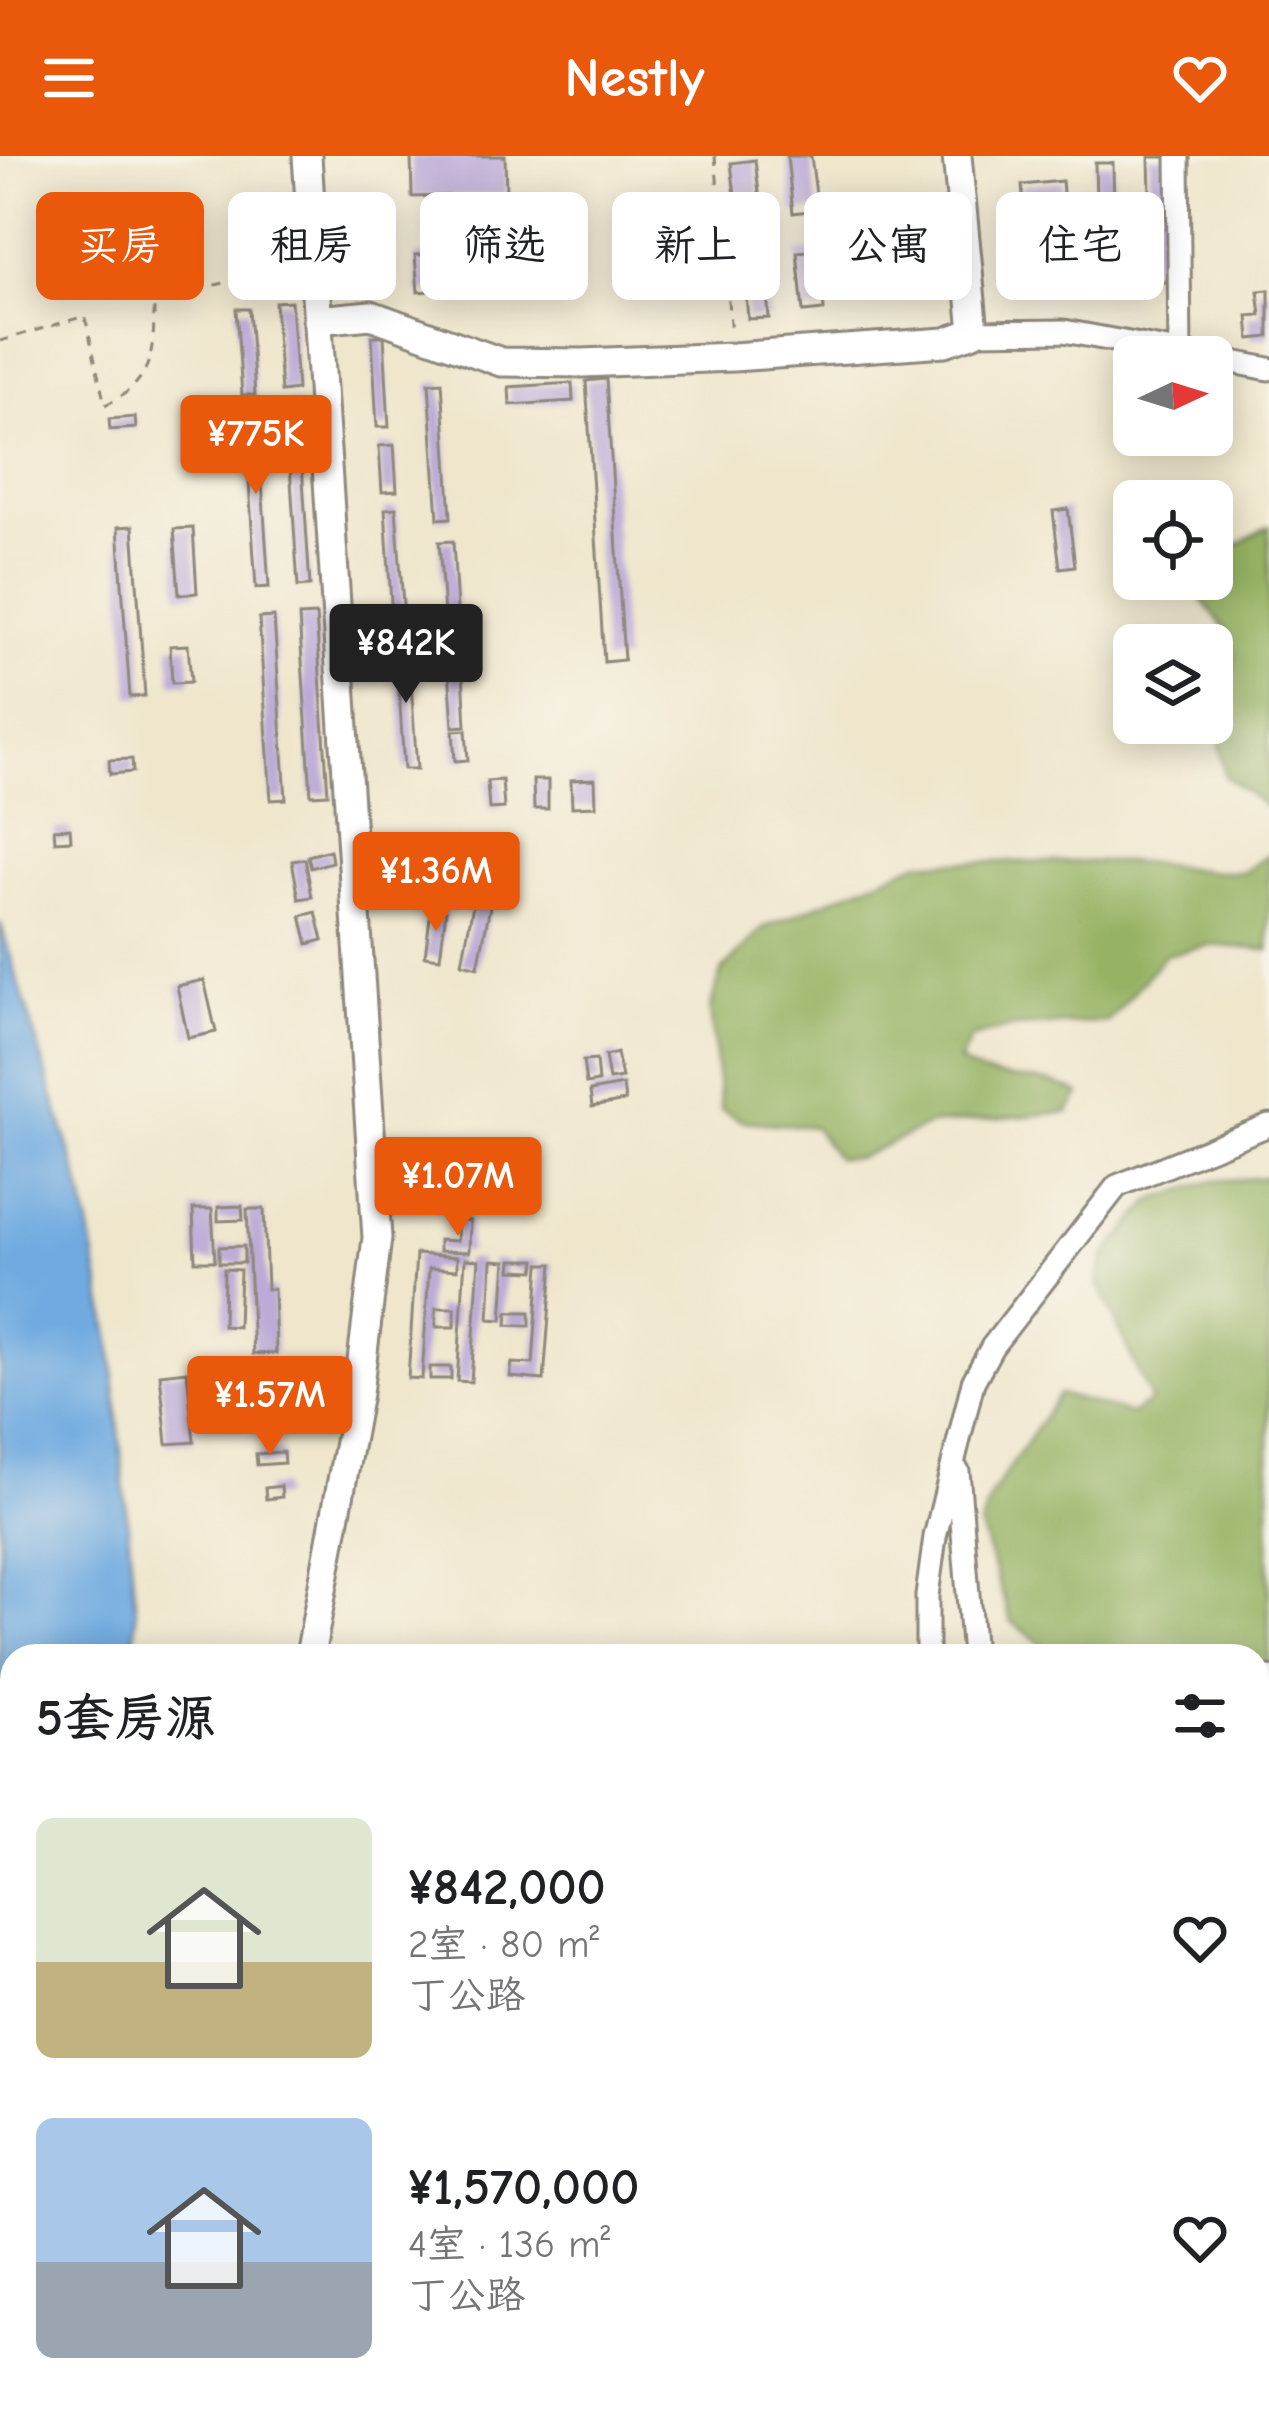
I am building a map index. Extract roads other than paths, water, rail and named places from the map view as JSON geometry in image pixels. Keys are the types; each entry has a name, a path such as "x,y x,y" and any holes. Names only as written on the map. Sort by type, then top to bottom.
{"street":[{"path":"307,156 377,1238 358,1393 312,1644"},
{"path":"957,156 974,332"},
{"path":"1178,156 1180,336"},
{"path":"317,320 371,314 501,362 733,357 945,342 974,332 1064,331 1113,340"},
{"path":"1233,362 1269,369"},
{"path":"927,1644 934,1537 973,1382 992,1347 1118,1186 1269,1125"},
{"path":"956,1450 972,1644"}],"water":[{"path":"0,922 82,1190 111,1342 136,1615 135,1644 0,1644"}]}
